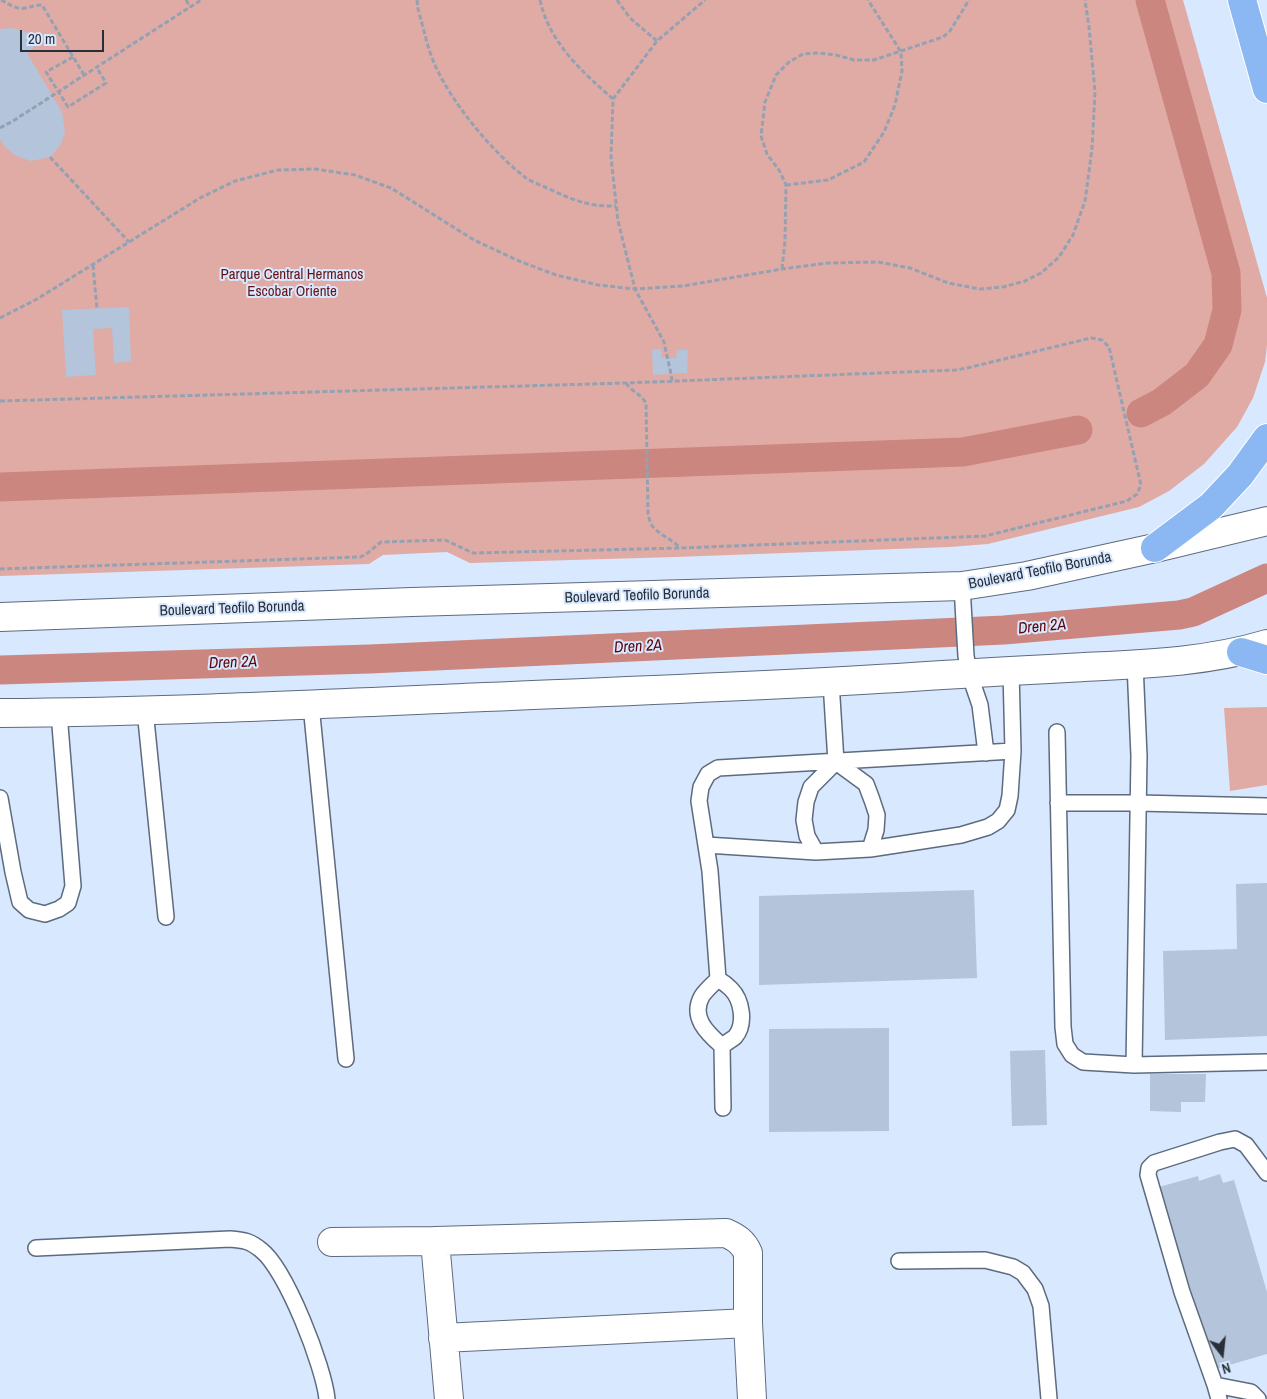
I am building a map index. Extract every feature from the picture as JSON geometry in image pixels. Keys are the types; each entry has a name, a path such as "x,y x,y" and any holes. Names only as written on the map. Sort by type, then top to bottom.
{"main road":[{"path":"1242,0 1267,89"},
{"path":"1155,548 1211,506 1240,475 1267,438"},
{"name":"Boulevard Teofilo Borunda","path":"0,617 402,603 962,596 1027,576 1155,548 1267,520"},
{"path":"0,713 59,713 311,704 831,682 967,665 1011,671 1200,659 1241,652 1267,644"},
{"path":"1241,652 1267,660"},
{"path":"332,1242 726,1233 744,1244 748,1253 748,1323 752,1399"},
{"path":"435,1241 449,1399"},
{"path":"443,1338 748,1323"}],"lane":[{"path":"962,596 967,665 980,704 986,753"},
{"path":"1134,1065 1139,756 1135,664"},
{"path":"706,844 816,852 870,849 962,835 988,827 998,821 1007,810 1013,751 1011,671"},
{"path":"816,852 807,836 804,820 810,787 836,762 831,682"},
{"path":"311,704 346,1059"},
{"path":"145,710 166,917"},
{"path":"0,798 20,902 29,910 45,914 59,909 68,903 74,886 59,713"},
{"path":"1057,732 1063,1027 1065,1044 1072,1055 1083,1062 1134,1065 1267,1062"},
{"path":"723,1108 722,1046 708,1034 698,1017 698,1006 703,995 718,979 710,871 699,801 701,787 708,774 718,768 1013,751"},
{"path":"836,762 866,784 877,815 876,830 870,849"},
{"path":"1058,803 1267,806"},
{"path":"718,979 732,989 739,1001 742,1014 741,1026 735,1036 722,1046"},
{"path":"1258,1399 1251,1392 1217,1392 1182,1292 1148,1175 1149,1168 1154,1163 1235,1139 1246,1146 1267,1173"},
{"path":"36,1248 230,1239 247,1240 262,1251 274,1264 291,1294 320,1370 327,1399"},
{"path":"899,1261 985,1260 1013,1267 1023,1273 1035,1289 1041,1306 1050,1399"}],"path":[{"path":"1,0 18,9 42,5 84,75"},
{"path":"186,0 190,7"},
{"path":"0,128 201,0"},
{"path":"417,0 434,63 453,97 501,156 528,179 563,195 599,207 616,206"},
{"path":"540,0 552,31 569,56 612,99"},
{"path":"617,0 630,18 657,41"},
{"path":"672,381 664,342 634,290 618,222 611,157 612,99 657,41 706,0"},
{"path":"786,185 828,180 864,162 884,132 895,104 902,71 900,52 868,0"},
{"path":"782,269 785,242 786,185 779,170 767,154 761,136 765,102 776,75 789,62 803,54 818,53 854,60 874,60 943,37 950,31 969,0"},
{"path":"0,318 37,299 200,198 235,181 278,170 315,168 355,175 392,188 474,240 556,276 598,285 634,290 683,286 828,263 878,262 910,268 948,283 980,289 1003,287 1025,281 1041,273 1059,257 1073,235 1085,201 1092,149 1094,92 1085,0"},
{"path":"72,57 46,72 68,107 106,83 97,68"},
{"path":"50,157 129,242"},
{"path":"93,265 97,308"},
{"path":"0,401 626,383 956,370 1091,338 1102,340 1108,347 1141,485 1136,494 1127,500 985,536 681,548 473,553 449,541 421,540 381,542 360,557 0,569"},
{"path":"626,383 646,403 648,513 651,523 654,528 681,548"}],"green space":[{"name":"Parque Central Hermanos Escobar Oriente","path":"0,0 1183,0 1267,298 1265,362 1253,398 1237,427 1204,464 1169,491 1139,507 988,544 950,547 470,563 447,552 383,555 369,564 0,576"},
{"path":"1267,707 1267,785 1230,791 1224,708"}],"building":[{"path":"11,28 24,31 41,41 27,53 62,112 65,132 60,146 50,157 31,161 16,156 4,146 0,139 0,29"},
{"path":"129,307 131,361 114,363 112,328 93,329 96,375 66,377 62,310"},
{"path":"661,349 662,358 676,358 677,350 688,350 687,373 653,375 652,350"},
{"path":"1267,883 1267,1036 1165,1040 1163,951 1237,949 1236,884"},
{"path":"974,890 977,978 759,985 759,896"},
{"path":"889,1028 889,1131 769,1132 769,1029"},
{"path":"1045,1050 1047,1125 1012,1126 1010,1051"},
{"path":"1150,1074 1206,1074 1205,1102 1181,1102 1181,1112 1150,1111"},
{"path":"1220,1174 1223,1183 1234,1180 1267,1292 1267,1354 1212,1370 1159,1187 1198,1176 1199,1181"}],"waterway":[{"path":"1141,413 1162,402 1197,375 1218,345 1227,310 1226,273 1150,0"},
{"path":"0,487 963,452 1078,430"},
{"name":"Dren 2A","path":"0,670 370,659 1004,630 1179,615 1193,612 1267,578"}]}
